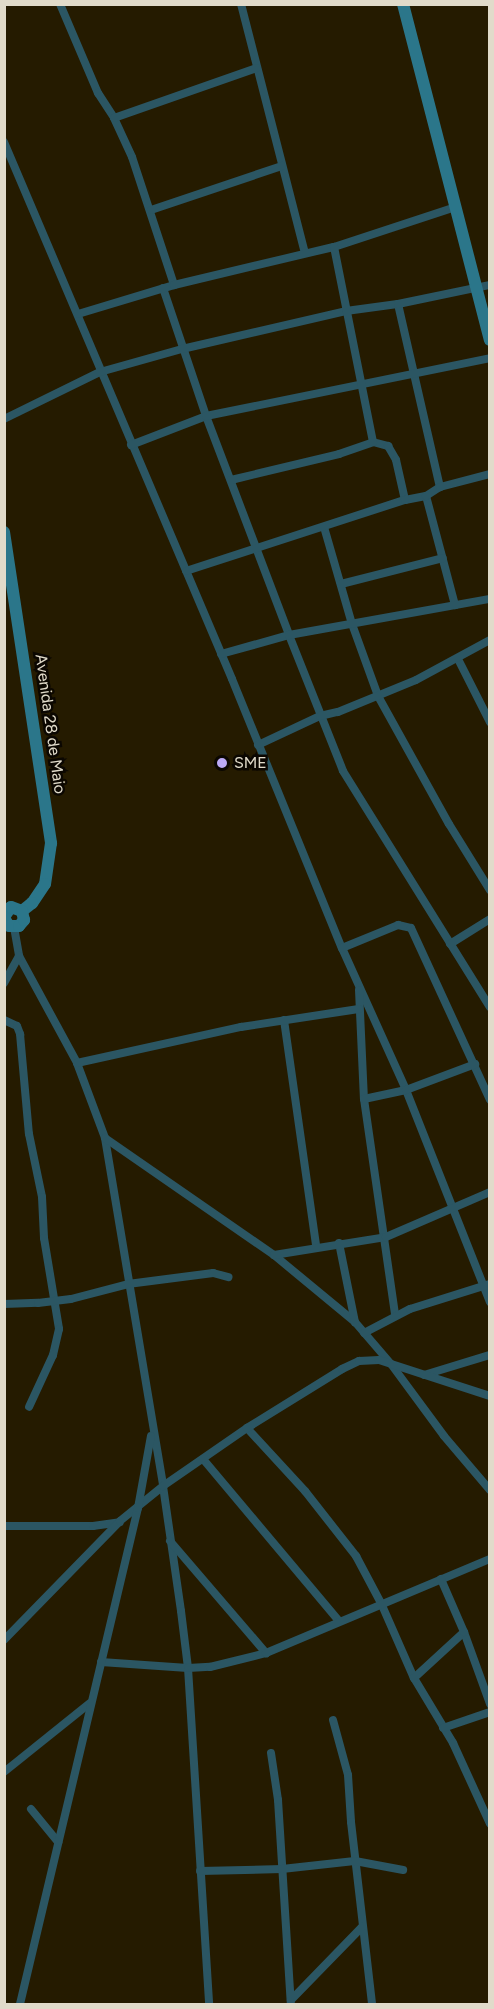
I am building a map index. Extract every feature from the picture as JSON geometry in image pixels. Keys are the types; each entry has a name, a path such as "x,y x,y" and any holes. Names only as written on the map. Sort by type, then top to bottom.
{"street":[{"path":"60,4 98,93 114,118 151,210 174,285"},
{"path":"241,4 305,253"},
{"path":"403,4 489,340"},
{"path":"114,118 257,68"},
{"path":"4,142 221,654 358,986 406,1090 486,1285 489,1302"},
{"path":"151,210 282,166"},
{"path":"78,314 174,285 334,247 456,207"},
{"path":"334,247 373,441"},
{"path":"4,419 100,372 182,349 346,311 398,304 489,285"},
{"path":"163,288 182,349 255,548 320,716 344,771 489,1007"},
{"path":"398,304 440,487"},
{"path":"131,445 206,416 489,358"},
{"path":"231,480 339,454 373,441 388,446 396,460 405,500"},
{"path":"186,572 405,500 426,496 440,487 489,474"},
{"path":"426,496 454,605"},
{"path":"324,527 352,624 378,696 449,824 489,890"},
{"name":"Avenida 28 de Maio","path":"4,532 51,843 45,884 32,903 22,911"},
{"path":"341,584 443,558"},
{"path":"221,654 289,635 489,599"},
{"path":"258,745 320,716 378,696 458,659 489,640"},
{"path":"458,659 489,722"},
{"path":"11,908 22,911 22,924 9,926 4,918 5,912 11,908"},
{"path":"450,944 489,919"},
{"path":"342,948 398,925 411,928 489,1100"},
{"path":"14,927 19,956 77,1063 105,1138 163,1486 188,1668 209,2004"},
{"path":"4,983 19,956"},
{"path":"358,986 364,1099 386,1237 395,1314"},
{"path":"77,1063 284,1020 359,1009"},
{"path":"4,1020 17,1026 20,1034 29,1134 42,1197 52,1302 59,1329 57,1341 29,1407"},
{"path":"284,1020 316,1246"},
{"path":"364,1099 406,1090 474,1064"},
{"path":"105,1138 274,1254 355,1322 391,1364 444,1436 489,1490"},
{"path":"274,1254 386,1237 489,1192"},
{"path":"339,1243 355,1322"},
{"path":"4,1304 52,1302 106,1292 128,1284 213,1273 228,1277"},
{"path":"364,1333 395,1314 486,1285"},
{"path":"424,1376 489,1355"},
{"path":"4,1640 120,1521 163,1486 247,1428 342,1369 369,1359 489,1396"},
{"path":"247,1428 305,1491 356,1556 381,1603 414,1678 470,1778 489,1824"},
{"path":"20,2004 138,1508 152,1430"},
{"path":"203,1459 339,1621"},
{"path":"4,1526 84,1526 120,1521"},
{"path":"170,1541 266,1653"},
{"path":"101,1662 188,1668 210,1667 266,1653 489,1559"},
{"path":"441,1579 464,1632 489,1704"},
{"path":"414,1678 464,1632"},
{"path":"4,1772 91,1702"},
{"path":"443,1728 489,1712"},
{"path":"333,1720 348,1775 355,1861 372,2004"},
{"path":"271,1753 291,2002"},
{"path":"31,1809 58,1842"},
{"path":"200,1871 282,1869 355,1861 403,1870"},
{"path":"291,2002 362,1927"}],"place":[{"name":"SME","path":"222,763"}]}
